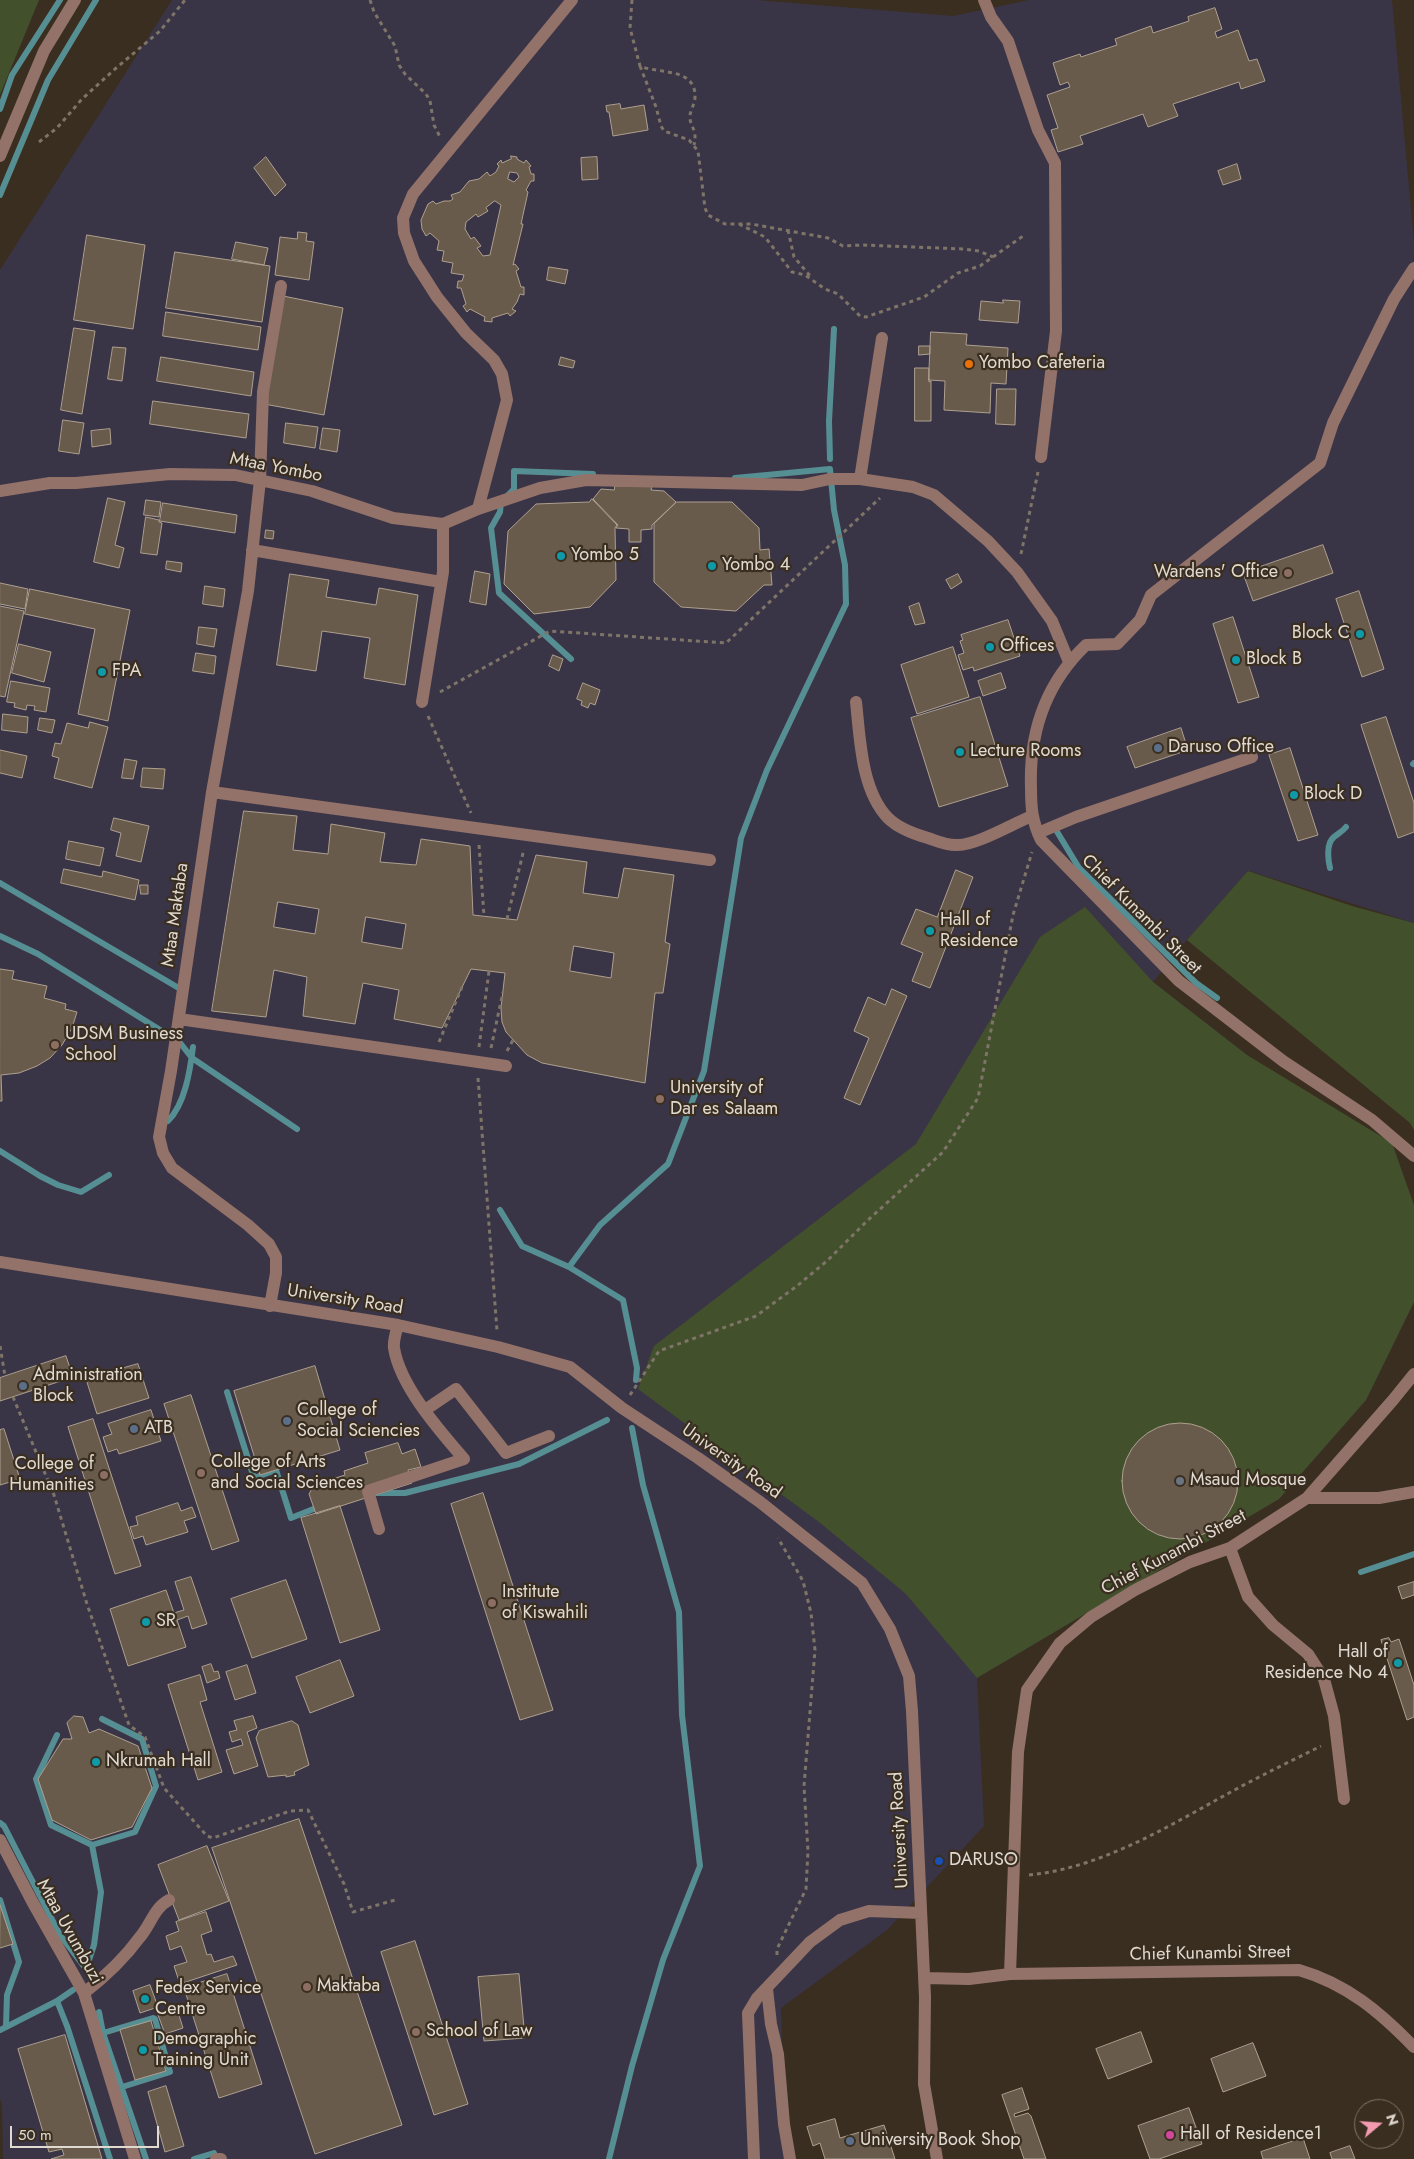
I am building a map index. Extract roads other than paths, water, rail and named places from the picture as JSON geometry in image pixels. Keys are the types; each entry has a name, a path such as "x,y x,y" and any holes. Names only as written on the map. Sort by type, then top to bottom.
{"street":[{"path":"0,156 44,51 75,0"},
{"path":"478,509 507,400 502,374 494,360 466,333 437,297 414,261 404,234 403,218 413,194 572,0"},
{"path":"984,0 991,17 1008,41 1038,130 1055,163 1056,331 1041,457"},
{"name":"Chief Kunambi Street","path":"1414,268 1394,299 1333,423 1320,463 1151,595 1140,620 1117,644 1086,645 1069,662 1049,693 1033,735 1030,769 1032,816 1041,840 1179,981 1283,1061 1372,1120 1414,1156"},
{"name":"Mtaa Maktaba","path":"270,1306 276,1273 276,1257 269,1244 248,1225 172,1168 163,1154 159,1137 179,1019 212,792 248,591 260,480 263,392 281,286"},
{"path":"860,479 882,338"},
{"name":"Mtaa Yombo","path":"0,491 50,483 76,483 170,474 235,475 312,491 393,518 444,524"},
{"path":"422,702 441,582 444,524 478,509 540,488 586,480 802,485 830,479 860,479 913,487 934,495 988,541 1017,572 1052,621 1069,662"},
{"path":"252,550 441,582"},
{"path":"856,702 866,778 878,803 888,818 902,828 918,835 957,846 971,843 1032,816"},
{"path":"1038,833 1076,817 1252,757"},
{"path":"212,792 710,860"},
{"path":"179,1019 506,1066"},
{"name":"University Road","path":"0,1262 398,1325 498,1347 570,1367 622,1408 706,1463 760,1502 862,1583 890,1629 909,1676 925,1978 924,2084 937,2159"},
{"path":"379,1529 368,1490 464,1459 434,1424 405,1379 393,1347 398,1325"},
{"name":"Chief Kunambi Street","path":"1010,1974 1018,1752 1027,1690 1060,1643 1092,1617 1135,1590 1190,1562 1230,1548 1307,1498 1394,1400 1414,1374"},
{"path":"425,1410 456,1389 506,1452 549,1436"},
{"path":"1307,1498 1379,1498 1414,1492"},
{"path":"1230,1548 1248,1597 1273,1625 1308,1654 1324,1679 1334,1716 1344,1799"},
{"name":"Mtaa Uvumbuzi","path":"0,1840 84,1993 135,2159"},
{"path":"84,1993 111,1972 142,1936 160,1905 169,1900"},
{"path":"754,2159 748,2013 757,1998 816,1937 840,1920 869,1911 921,1913"},
{"name":"Chief Kunambi Street","path":"925,1978 969,1979 1010,1974 1299,1970 1324,1978 1351,1992 1395,2027 1414,2047"},
{"path":"771,1984 771,2024 778,2054 784,2124 790,2159"},
{"path":"216,2159 221,2159"}],"waterway":[{"path":"0,109 12,75 60,0"},
{"path":"0,195 48,80 96,0"},
{"path":"830,459 829,421 834,329"},
{"path":"569,1267 600,1225 668,1164 704,1071 741,838 767,770 846,604 845,565 834,510 830,469 735,478"},
{"path":"508,495 514,489 514,471 593,474"},
{"path":"501,502 500,512 491,528 499,593 571,659"},
{"path":"1330,868 1328,856 1331,840 1346,827"},
{"path":"1056,830 1079,868 1196,983 1217,998"},
{"path":"0,883 177,987"},
{"path":"0,936 38,954 165,1033"},
{"path":"181,1044 192,1058 297,1129"},
{"path":"168,1121 179,1106 183,1096 193,1047"},
{"path":"0,1151 40,1176 58,1185 81,1192 109,1175"},
{"path":"500,1210 522,1246 569,1267 623,1300 637,1368 636,1380"},
{"path":"227,1392 254,1478 276,1470 291,1518 321,1506"},
{"path":"376,1493 405,1493 519,1464 607,1420"},
{"path":"609,2159 632,2066 663,1960 700,1866 682,1715 679,1612 643,1485 632,1428"},
{"path":"1361,1572 1414,1554"},
{"path":"57,1735 36,1779 51,1825 92,1845 135,1832 156,1786 142,1739 102,1719"},
{"path":"0,1823 4,1826 60,1935 86,1969 94,1945 101,1892 92,1845"},
{"path":"0,1900 19,1962 7,1995 6,2026"},
{"path":"0,2030 57,2001 73,1990"},
{"path":"57,2001 67,2026 110,2159"},
{"path":"99,2012 103,2033 146,2159"},
{"path":"103,2033 155,2019 170,2072 122,2087"},
{"path":"194,2159 214,2153"}],"place":[{"name":"Yombo Cafeteria","path":"969,364"},
{"name":"Yombo 5","path":"561,556"},
{"name":"Yombo 4","path":"712,566"},
{"name":"Wardens' Office","path":"1288,573"},
{"name":"Block C","path":"1360,634"},
{"name":"Offices","path":"990,647"},
{"name":"Block B","path":"1236,660"},
{"name":"FPA","path":"102,672"},
{"name":"Daruso Office","path":"1158,748"},
{"name":"Lecture Rooms","path":"960,752"},
{"name":"Block D","path":"1294,795"},
{"name":"Hall of Residence","path":"930,931"},
{"name":"UDSM Business School","path":"55,1045"},
{"name":"University of Dar es Salaam","path":"660,1099"},
{"name":"Administration Block","path":"23,1386"},
{"name":"College of Social Sciencies","path":"287,1421"},
{"name":"ATB","path":"134,1429"},
{"name":"College of Arts and Social Sciences","path":"201,1473"},
{"name":"College of Humanities","path":"104,1475"},
{"name":"Msaud Mosque","path":"1180,1481"},
{"name":"Institute of Kiswahili","path":"492,1603"},
{"name":"SR","path":"146,1622"},
{"name":"Hall of Residence No 4","path":"1398,1663"},
{"name":"Nkrumah Hall","path":"96,1762"},
{"name":"DARUSO","path":"939,1861"},
{"name":"Maktaba","path":"307,1987"},
{"name":"Fedex Service Centre","path":"145,1999"},
{"name":"School of Law","path":"416,2032"},
{"name":"Demographic Training Unit","path":"143,2050"},
{"name":"Hall of Residence1","path":"1170,2135"},
{"name":"University Book Shop","path":"850,2141"}]}
